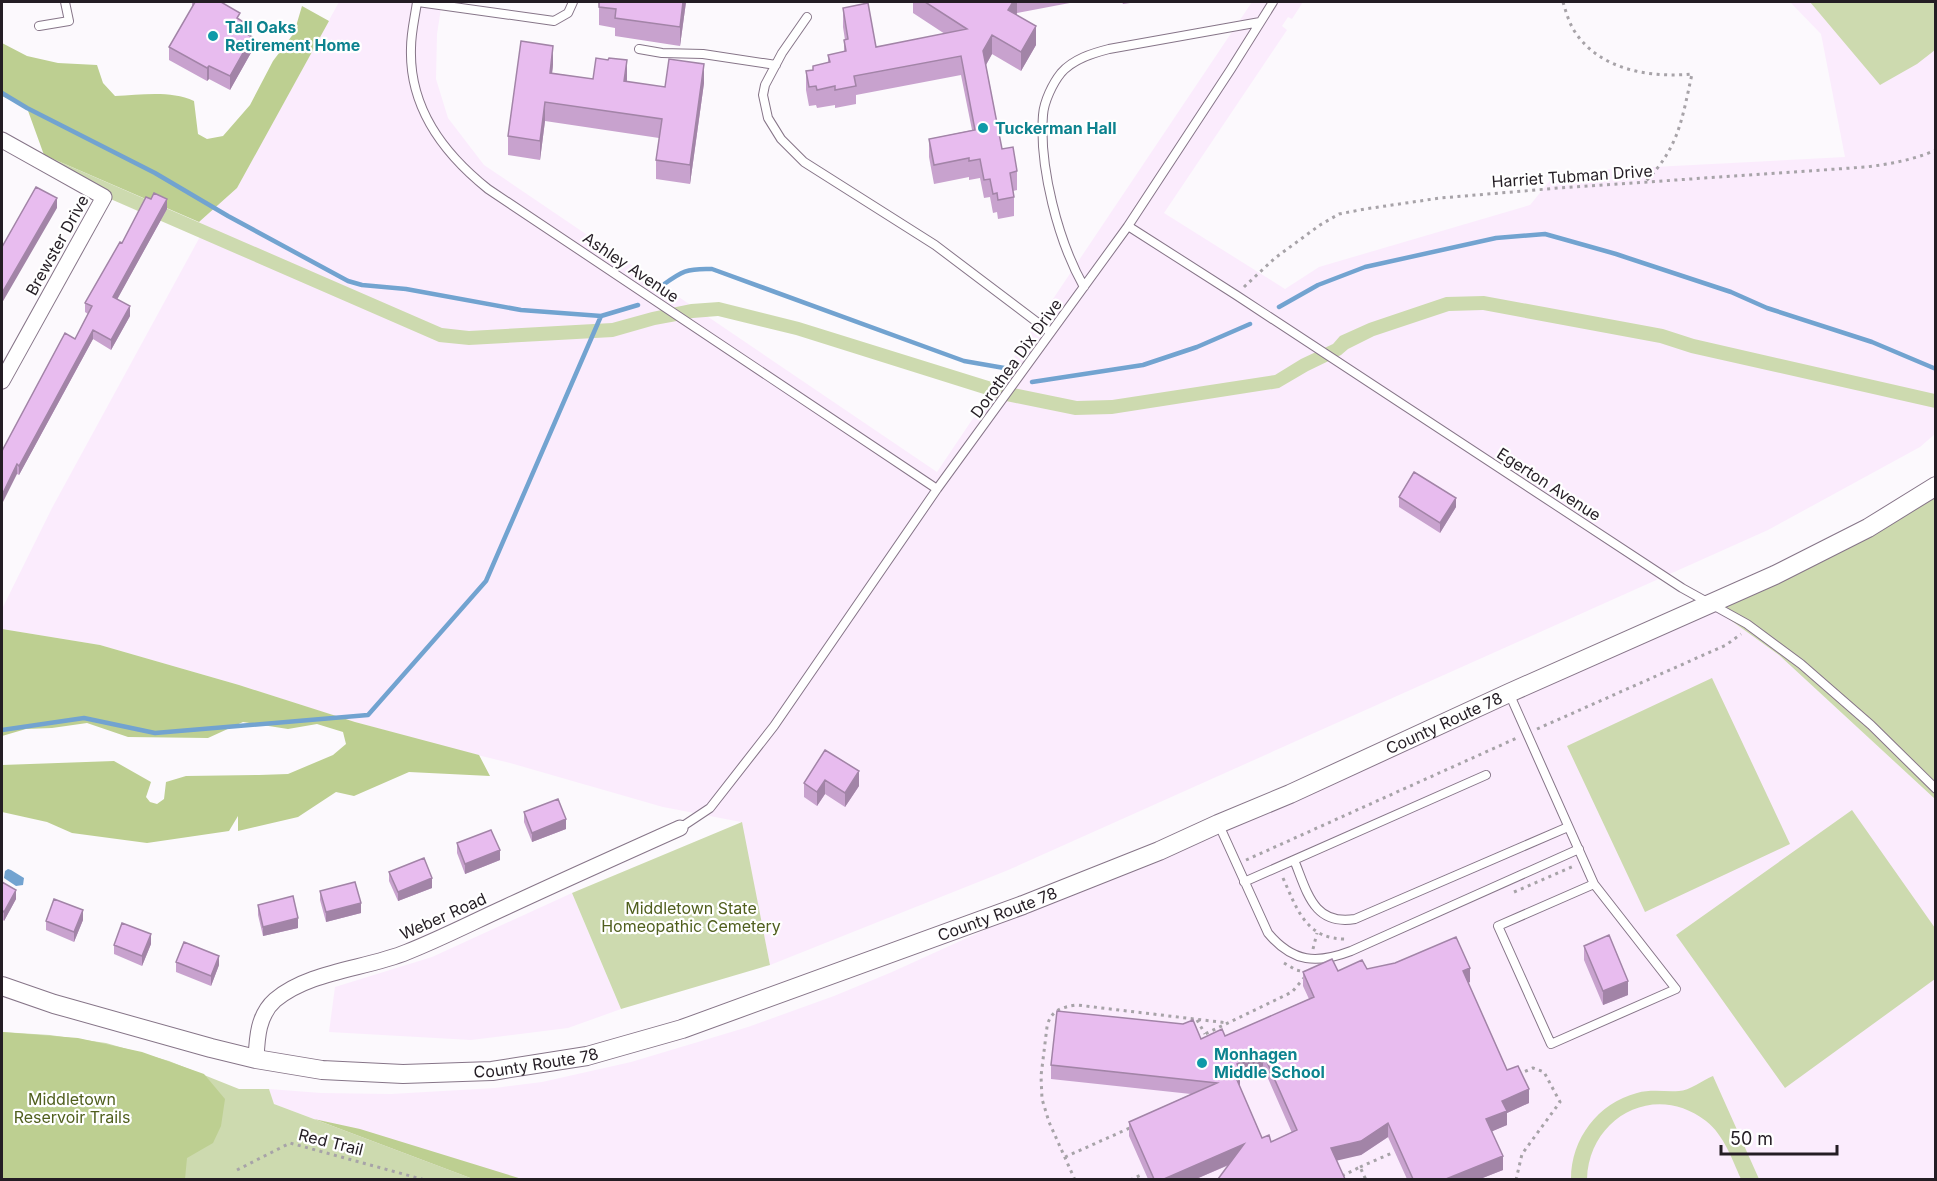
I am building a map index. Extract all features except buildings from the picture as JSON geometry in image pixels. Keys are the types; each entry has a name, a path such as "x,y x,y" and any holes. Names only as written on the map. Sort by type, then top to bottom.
{"street":[{"name":"Brewster Drive","path":"2,140 104,196 2,381"},
{"name":"County Route 78","path":"2,986 54,1004 211,1048 256,1059 322,1070 403,1074 492,1071 587,1056 681,1029 1012,909 1159,851 1775,575 1868,528 1935,486"},
{"name":"Weber Road","path":"256,1059 263,1016 273,1002 288,991 335,973 405,953 680,828"}],"lane":[{"path":"39,26 69,21 65,2"},
{"path":"418,2 554,21 568,13 573,2"},
{"name":"Ashley Avenue","path":"418,2 411,47 412,73 418,97 428,121 445,149 464,170 488,189 937,489"},
{"name":"Dorothea Dix Drive","path":"680,828 710,808 774,726 937,489 1128,226 1273,2"},
{"path":"807,17 765,85 763,95 768,118 781,139 804,162 935,245 1050,332"},
{"path":"1084,287 1073,268 1059,232 1045,162 1043,113 1050,92 1062,72 1086,55 1109,49 1260,22"},
{"path":"639,49 662,53 703,54 776,65"},
{"name":"Egerton Avenue","path":"1128,226 1682,588 1747,624 1801,664 1871,726 1935,789"},
{"path":"1509,693 1594,884 1676,989 1551,1044 1498,926 1594,884"},
{"path":"1244,882 1486,776"},
{"path":"1218,824 1264,926 1276,942 1310,959 1327,959 1351,951 1579,849"},
{"path":"1294,860 1317,909 1329,917 1346,921 1568,827"}],"path":[{"path":"1563,2 1575,33 1604,59 1648,74 1668,76 1692,74 1679,131 1665,159 1645,182"},
{"name":"Harriet Tubman Drive","path":"1236,295 1275,258 1339,214 1440,198 1895,163 1923,156 1935,150"},
{"path":"1736,630 1749,639"},
{"path":"1536,730 1726,645 1741,633"},
{"path":"1244,860 1519,736"},
{"path":"1205,1034 1293,992 1307,973 1317,933"},
{"path":"1075,1179 1049,1122 1041,1093 1047,1027 1052,1014 1062,1008 1077,1005 1228,1023"},
{"path":"1196,1019 1211,1047"},
{"path":"1516,1076 1533,1068 1545,1071 1560,1102 1522,1154 1516,1179"},
{"path":"1065,1157 1138,1124"},
{"name":"Red Trail","path":"237,1170 290,1143 424,1179"},
{"path":"1337,1170 1340,1177 1392,1153"},
{"path":"1360,1167 1366,1179"},
{"path":"1130,1179 1141,1175"}],"shaded area":[{"path":"339,2 442,2 437,34 436,79 448,118 484,165 937,472 1252,2 1303,2 1292,19 1288,17 1282,26 1287,30 1164,213 1285,289 1319,267 1530,205 1557,172 1845,157 1821,34 1790,2 1935,2 1935,434 1920,447 1768,530 1006,871 770,965 741,822 663,807 510,763 433,744 100,645 2,629 2,609 52,508 202,233 199,222 237,188"},
{"path":"1711,606 1779,655 1935,799 1935,1179 473,1179 274,1104 269,1089 321,1093 391,1094 495,1088 542,1082 631,1062 748,1027 892,972 1218,824"},
{"path":"572,893 621,1009 568,1028 471,1040 329,1032 335,987 432,957"}],"green space":[{"path":"1810,2 1935,2 1935,50 1917,64 1880,85"},
{"path":"302,6 329,21 237,188 199,222 44,155 27,108 2,96 2,43 27,56 58,63 97,65 103,83 115,96 165,94 194,101 198,134 207,139 223,136 250,105 273,61 294,33"},
{"path":"2,131 44,155 442,328 469,331 612,323 691,304 719,302 799,322 1008,387 1077,401 1112,400 1275,375 1301,359 1333,344 1340,336 1369,323 1446,297 1484,296 1663,329 1694,339 1935,394 1935,408 1691,353 1660,343 1483,310 1449,311 1374,336 1279,388 1112,414 1075,415 1006,401 796,335 718,316 655,325 613,337 469,345 439,342 37,167 2,147"},
{"path":"1935,485 1935,799 1779,655 1711,606"},
{"path":"2,629 100,645 239,685 355,722 479,755 490,776 409,772 354,796 336,792 298,817 238,831 238,816 229,831 147,843 72,833 47,822 2,812 2,765 114,761 151,782 146,797 150,802 157,804 164,799 166,782 186,776 288,774 333,755 346,744 343,732 317,724 288,729 243,722 208,738 128,737 87,723 26,729 2,736"},
{"path":"1712,678 1790,844 1645,912 1567,746"},
{"path":"1852,810 1935,928 1935,979 1785,1088 1676,935"},
{"name":"Middletown State Homeopathic Cemetery","path":"742,822 770,965 621,1009 572,893"},
{"name":"Middletown Reservoir Trails","path":"2,1032 50,1035 106,1043 169,1061 239,1089 269,1089 274,1104 473,1179 2,1180"},
{"name":"Middletown Reservoir Trails","path":"2,1032 78,1038 142,1052 204,1074 225,1099 221,1126 213,1143 187,1158 185,1179 2,1179"},
{"path":"1713,1076 1759,1179 1741,1179 1723,1140 1706,1121 1686,1109 1666,1104 1646,1105 1628,1112 1612,1123 1599,1138 1591,1157 1587,1179 1571,1179 1572,1164 1582,1137 1589,1125 1610,1105 1642,1092 1683,1091"},
{"path":"314,1119 360,1129 522,1179 473,1179"}],"water":[{"path":"8,869 24,878 23,885 16,886 4,878 5,871"}],"waterway":[{"path":"2,93 155,173 228,216 348,281 521,310 601,316 638,305"},
{"path":"1279,307 1318,285 1365,267 1496,238 1545,234 1616,254 1731,292 1767,308 1872,342 1936,369"},
{"path":"660,287 684,272 695,269 712,269 964,361 1010,369"},
{"path":"2,730 84,718 155,733 368,715 486,581 601,316"},
{"path":"1032,382 1143,365 1197,347 1250,324"}],"place":[{"name":"Tall Oaks Retirement Home","path":"213,36"},
{"name":"Tuckerman Hall","path":"983,128"},
{"name":"Monhagen Middle School","path":"1202,1063"}]}
